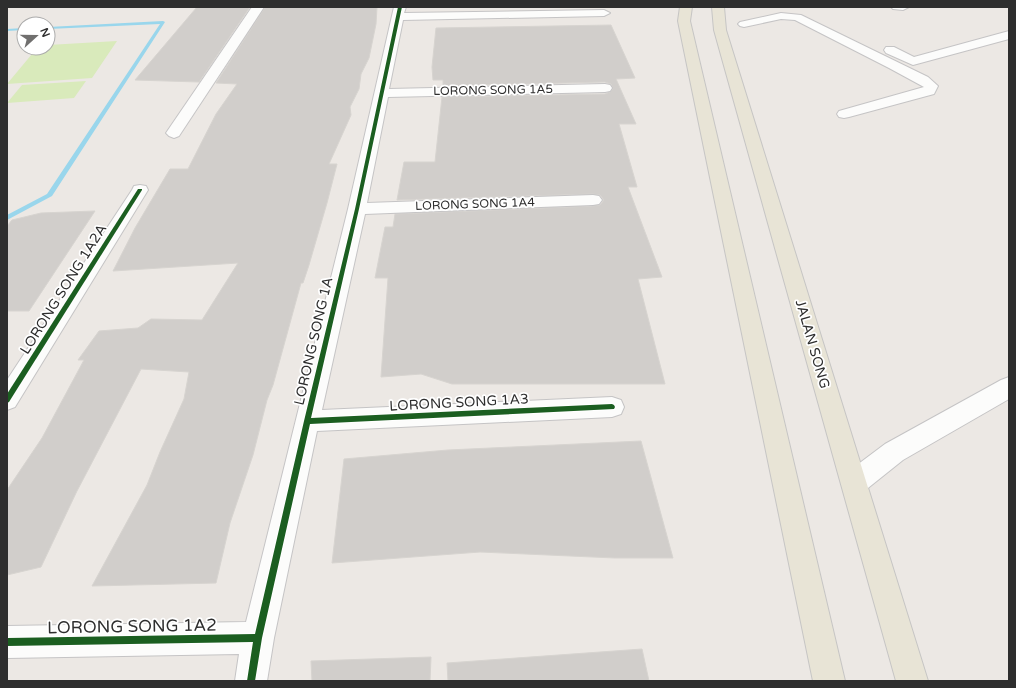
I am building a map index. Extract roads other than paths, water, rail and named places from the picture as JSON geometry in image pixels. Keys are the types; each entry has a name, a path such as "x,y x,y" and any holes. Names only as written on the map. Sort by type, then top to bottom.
{"main road":[{"path":"686,7 684,21 829,681"},
{"name":"JALAN SONG","path":"718,7 720,30 912,681"}],"street":[{"path":"174,133 258,7"},
{"path":"803,7 865,37"},
{"path":"897,7 903,7"},
{"path":"398,12 556,10 604,13"},
{"name":"LORONG SONG 1A","path":"251,681 258,638 357,209 398,12"},
{"path":"744,24 781,16 797,17 894,65 923,80 931,86 929,91 844,114"},
{"path":"894,65 1009,35"},
{"path":"878,44 913,61"},
{"name":"LORONG SONG 1A5","path":"381,93 605,88"},
{"name":"LORONG SONG 1A2A","path":"7,400 140,190"},
{"name":"LORONG SONG 1A4","path":"357,209 593,200"},
{"path":"854,483 894,452 1009,387"},
{"name":"LORONG SONG 1A3","path":"307,422 612,407"},
{"name":"LORONG SONG 1A2","path":"7,642 258,638"}],"waterway":[{"path":"7,218 50,195 163,22 56,28"},
{"path":"7,30 16,29"}]}
